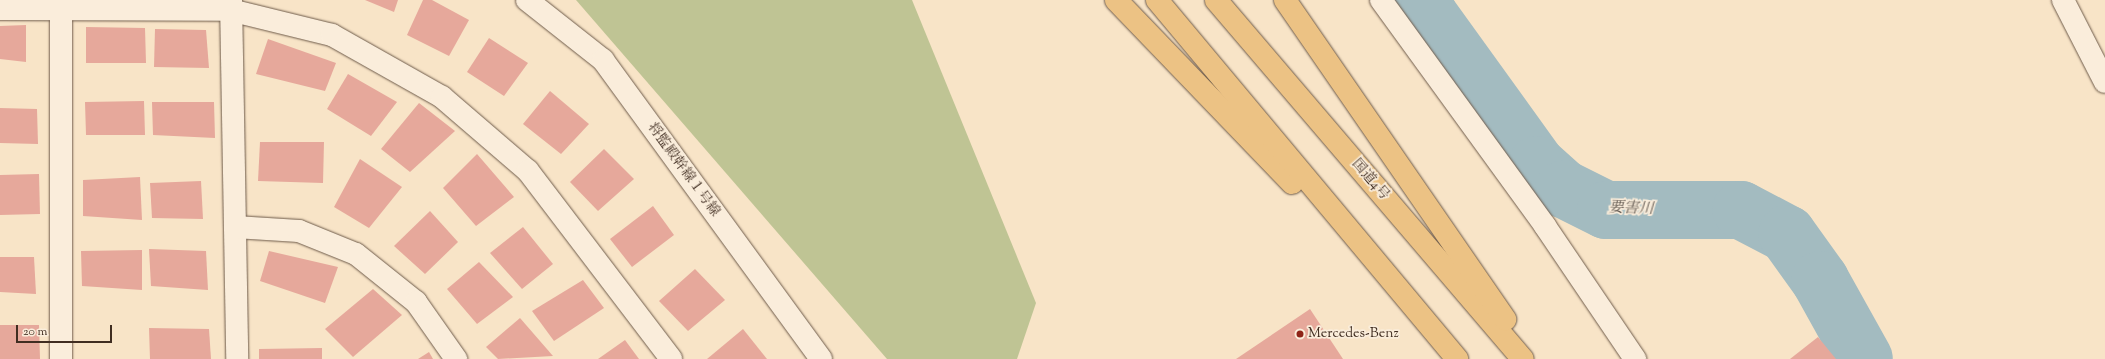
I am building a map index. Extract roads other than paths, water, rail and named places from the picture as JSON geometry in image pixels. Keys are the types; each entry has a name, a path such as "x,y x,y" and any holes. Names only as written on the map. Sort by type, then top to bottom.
{"highway":[{"path":"1116,0 1423,319"},
{"path":"1157,0 1457,359"},
{"name":"国道4号","path":"1216,0 1523,359"},
{"path":"1285,0 1533,359"}],"street":[{"name":"将監殿幹線１号線","path":"527,0 603,60 821,359"},
{"path":"1381,0 1545,226 1634,359"},
{"path":"2063,0 2105,82"},
{"path":"231,5 237,359"},
{"path":"0,9 231,5 332,34 442,97 528,171 671,359"},
{"path":"61,9 61,359"},
{"path":"235,227 299,232 356,254 416,302 456,359"}],"waterway":[{"name":"要害川","path":"1423,0 1428,14 1537,165 1564,189 1606,210 1741,210 1787,234 1820,280 1864,359"}],"place":[{"name":"Mercedes-Benz","path":"1300,334"}]}
